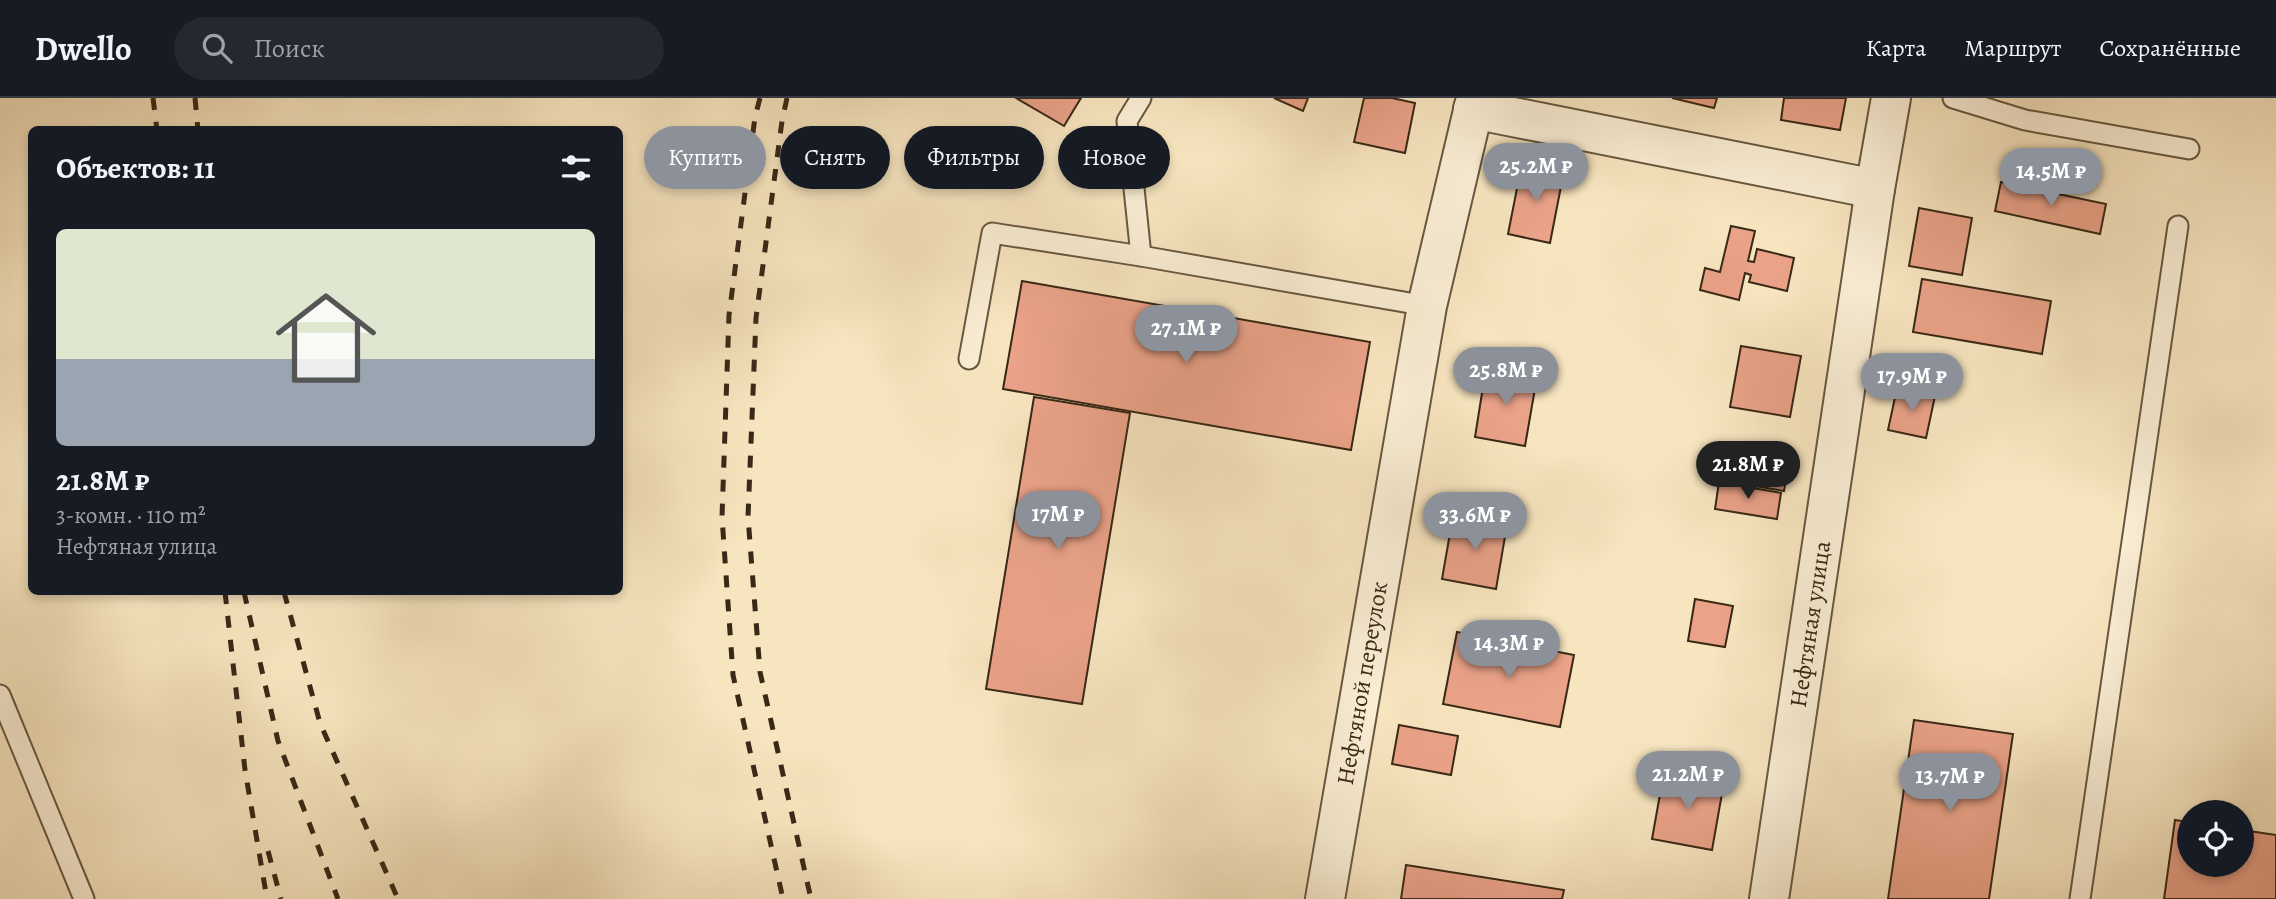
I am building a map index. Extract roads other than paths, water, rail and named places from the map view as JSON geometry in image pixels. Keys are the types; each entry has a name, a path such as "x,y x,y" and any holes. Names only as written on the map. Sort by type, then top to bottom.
{"street":[{"name":"Нефтяная улица","path":"1769,899 1875,189 1891,98"},
{"path":"1474,103 1875,189"},
{"name":"Нефтяной переулок","path":"1325,899 1427,306 1474,103"}],"lane":[{"path":"1140,98 1127,121 1141,256"},
{"path":"1953,98 2025,120 2189,149"},
{"path":"2080,899 2178,226"},
{"path":"969,359 992,233 1427,306"},
{"path":"0,695 84,899"}],"railway":[{"path":"153,98 156,126"},
{"path":"195,98 198,126"},
{"path":"760,98 755,117 729,315 722,517 733,675 783,899"},
{"path":"787,98 756,318 748,517 760,672 811,899"},
{"path":"225,595 245,770 267,899"},
{"path":"245,595 278,741 338,899"},
{"path":"285,595 320,723 398,899"},
{"path":"268,851 281,899"}]}
